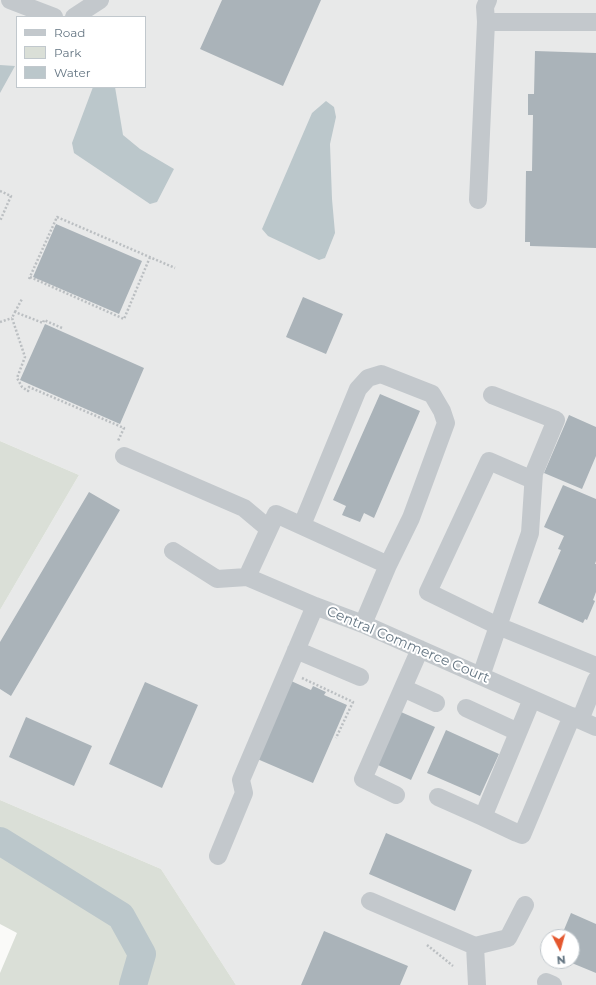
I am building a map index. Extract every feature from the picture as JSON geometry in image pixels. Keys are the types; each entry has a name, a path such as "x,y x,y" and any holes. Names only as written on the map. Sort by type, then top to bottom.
{"street":[{"path":"10,0 51,16"},
{"path":"76,16 100,0"},
{"path":"478,200 486,22 485,7 488,0"},
{"path":"486,22 596,22"},
{"path":"302,525 358,389 368,378 381,374 432,394 442,411 446,423 411,518 388,564 363,624"},
{"path":"481,676 530,533 534,473 556,420 492,395"},
{"path":"121,449 244,508 269,529"},
{"path":"533,480 489,461 428,592 498,626 596,666"},
{"path":"247,577 276,514 388,564"},
{"name":"Central Commerce Court","path":"173,551 217,579 247,577 315,606 363,624 583,721"},
{"path":"218,856 244,793 241,780 315,606"},
{"path":"396,795 363,779 420,649"},
{"path":"296,650 360,677"},
{"path":"438,797 522,835 583,721 596,680"},
{"path":"403,688 436,703"},
{"path":"483,817 532,699"},
{"path":"466,708 518,732"},
{"path":"370,901 475,946 508,938 525,905"},
{"path":"475,946 476,985"}],"path":[{"path":"0,191 11,196 0,221"},
{"path":"150,257 124,319 30,278 57,217 150,257 175,268"},
{"path":"0,322 12,318 22,299"},
{"path":"16,312 43,323 44,320 62,328"},
{"path":"12,318 25,357 17,378 22,387 28,390 29,387 124,428 121,449"},
{"path":"287,672 353,702 336,738"},
{"path":"424,942 453,966"}],"shaded area":[{"path":"0,0 596,0 596,985 236,985 161,869 0,800 0,610 79,475 0,441"}],"green space":[{"path":"0,441 79,475 0,610"},
{"path":"0,800 161,869 236,985 0,985 0,973 17,933 0,924"}],"water":[{"path":"0,65 15,66 0,93"},
{"path":"93,88 115,88 123,135 140,149 174,169 157,202 150,204 74,153 72,143"},
{"path":"326,101 334,107 336,117 330,144 335,233 325,258 319,260 268,236 262,229 312,113"}],"building":[{"path":"222,0 321,0 283,86 200,49"},
{"path":"535,51 596,53 596,248 530,246 530,242 525,242 526,171 532,171 533,115 528,115 528,94 534,94"},
{"path":"56,224 142,261 119,314 33,277"},
{"path":"303,297 343,314 326,354 286,337"},
{"path":"45,324 144,368 120,424 20,380"},
{"path":"380,394 420,411 374,518 364,513 360,522 342,515 346,506 333,500"},
{"path":"569,415 596,427 596,456 582,489 544,473"},
{"path":"563,485 596,499 596,592 593,600 595,601 587,620 585,619 583,623 538,603 561,550 558,549 564,536 544,527"},
{"path":"89,492 120,510 11,696 0,689 0,642"},
{"path":"289,680 311,690 313,686 326,692 324,695 347,705 313,783 255,758"},
{"path":"145,682 198,705 162,788 109,764"},
{"path":"401,712 435,727 411,780 378,765"},
{"path":"26,717 92,746 74,786 9,757"},
{"path":"446,730 499,754 480,796 427,773"},
{"path":"386,833 472,870 455,911 369,874"},
{"path":"571,913 596,924 596,973 580,966 580,929 564,929"},
{"path":"324,931 408,966 400,985 301,985"}],"waterway":[{"path":"0,841 121,916 142,954 133,985"}]}
